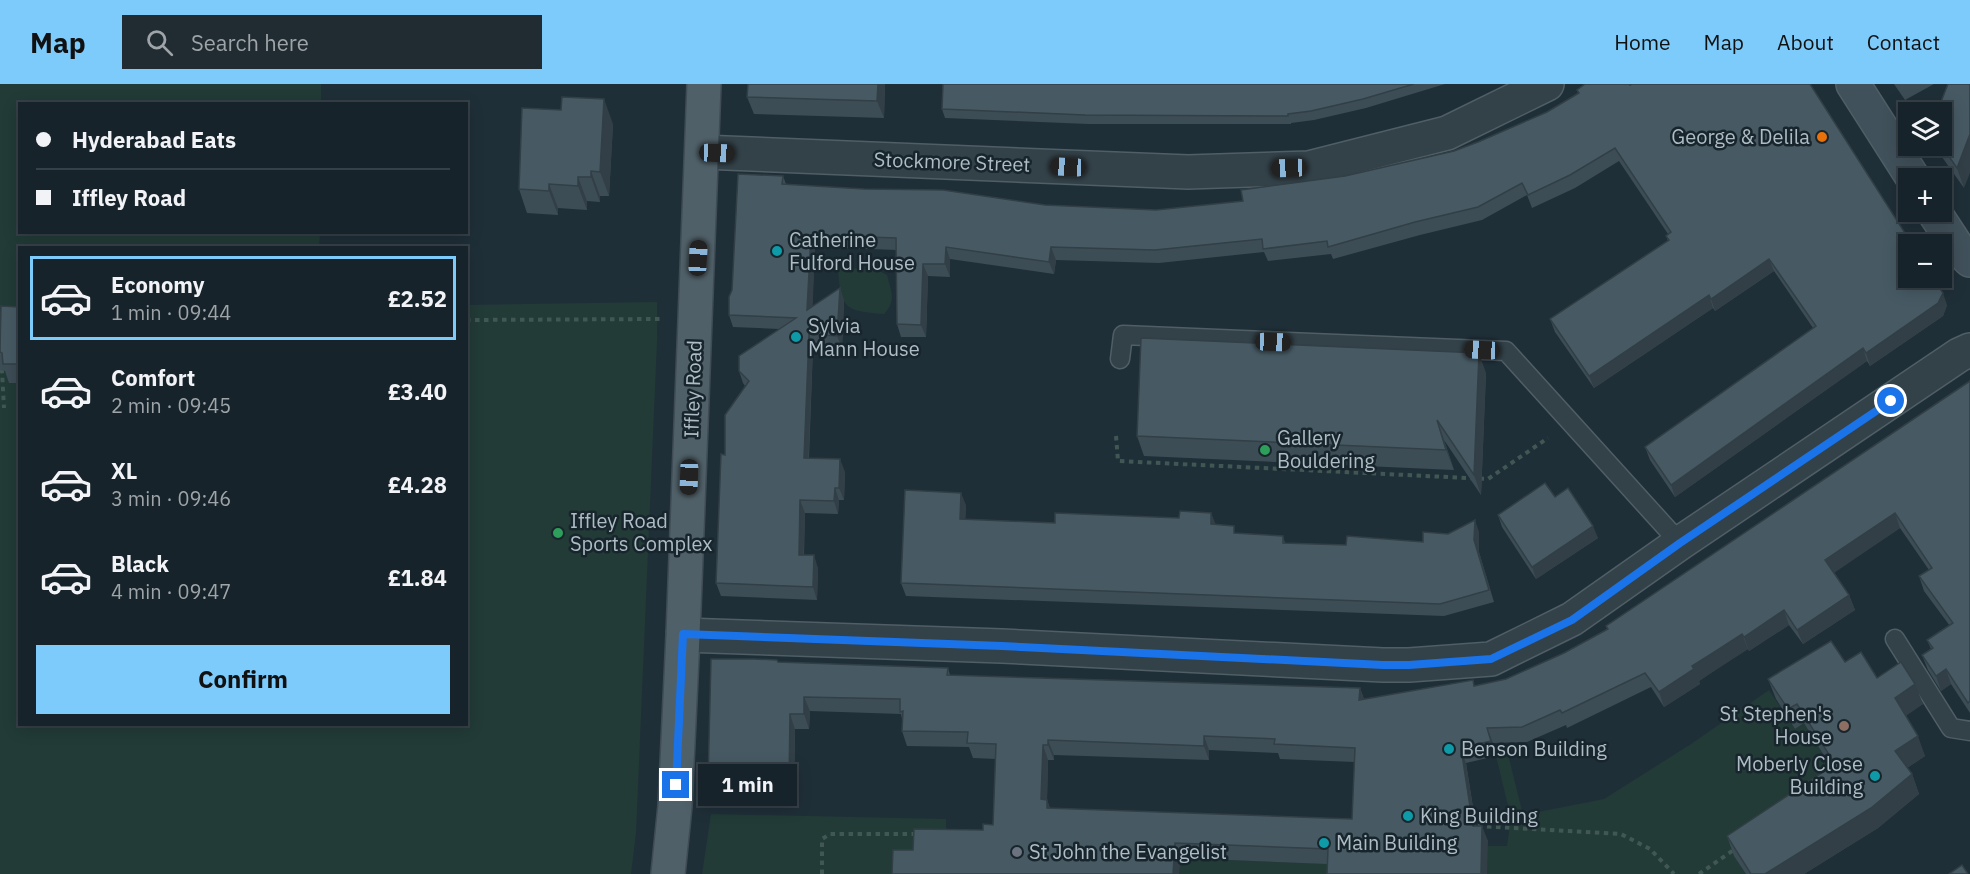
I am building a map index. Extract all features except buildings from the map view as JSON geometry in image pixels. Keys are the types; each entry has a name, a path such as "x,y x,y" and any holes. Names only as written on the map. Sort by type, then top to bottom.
{"main road":[{"name":"Iffley Road","path":"668,874 675,806 683,634 704,84"},
{"path":"1853,84 1907,168"},
{"path":"1941,222 1964,253 1970,283"}],"street":[{"name":"Stockmore Street","path":"702,152 1188,172 1310,168 1447,133 1547,84"},
{"path":"683,634 1002,646 1383,665 1491,659 1572,620 1680,543 1959,355 1970,350"}],"lane":[{"path":"1120,359 1123,335 1506,351 1680,543"},
{"path":"1895,639 1951,728 1970,731"}],"path":[{"path":"468,320 666,320"},
{"path":"0,372 2,371 4,408"},
{"path":"1116,436 1118,461 1488,479 1571,422"},
{"path":"1473,826 1621,834 1658,855 1674,874"},
{"path":"822,874 822,839 830,834 921,834"},
{"path":"1699,874 1738,848"}],"green space":[{"name":"Iffley Road Sports Complex","path":"0,84 321,84 321,102 18,102 18,234 320,234 319,246 18,246 18,726 468,726 468,305 657,302 636,833 631,874 0,874"},
{"path":"841,268 876,269 887,275 892,300 884,314 861,311 848,306 839,283 838,270"},
{"path":"1769,690 1795,729 1804,723 1847,781 1735,856 1746,874 1487,874 1487,846 1507,846 1511,818 1496,756 1508,754 1523,815 1604,799 1691,744"},
{"path":"711,814 946,819 946,844 898,874 702,874"},
{"path":"1180,858 1333,864 1333,874 1179,874"}],"place":[{"name":"George & Delila","path":"1822,137"},
{"name":"Catherine Fulford House","path":"777,251"},
{"name":"Sylvia Mann House","path":"796,337"},
{"name":"Gallery Bouldering","path":"1265,450"},
{"name":"Iffley Road Sports Complex","path":"558,533"},
{"name":"St Stephen's House","path":"1844,726"},
{"name":"Benson Building","path":"1449,749"},
{"name":"Moberly Close Building","path":"1875,776"},
{"name":"King Building","path":"1408,816"},
{"name":"Main Building","path":"1324,843"},
{"name":"St John the Evangelist","path":"1017,852"}],"route":[{"path":"676,785 683,634 1002,646 1383,665 1491,659 1572,620 1680,543 1891,401"}]}
